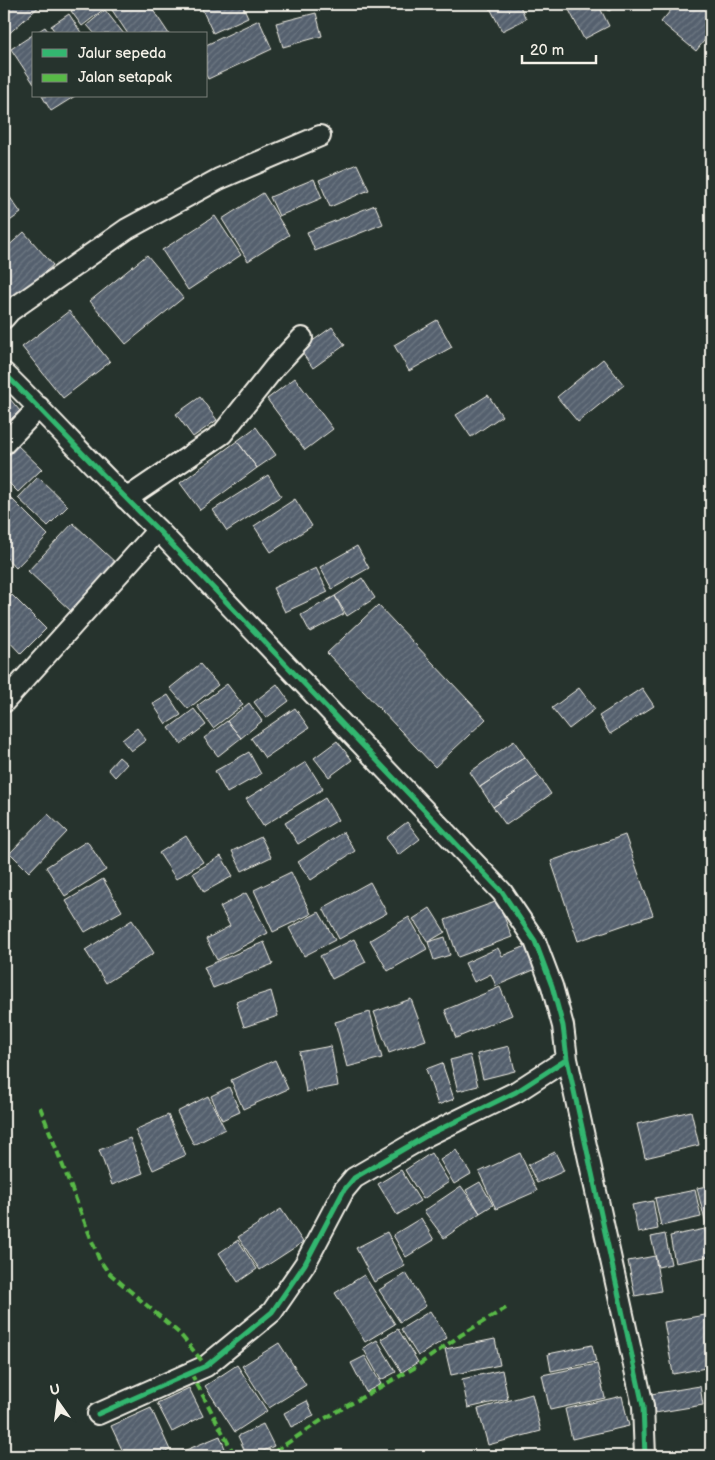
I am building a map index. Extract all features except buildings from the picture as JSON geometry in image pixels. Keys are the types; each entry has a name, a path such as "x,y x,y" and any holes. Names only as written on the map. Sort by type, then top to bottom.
{"street":[{"path":"4,318 127,229 219,179 320,136"},
{"path":"126,499 222,434 275,368 302,338"},
{"path":"4,373 158,530 502,892 535,941 552,986 563,1026 567,1059 642,1406 645,1456"},
{"path":"4,444 39,407"},
{"path":"4,702 158,530"},
{"path":"98,1414 206,1366 272,1312 305,1264 344,1190 354,1178 426,1136 516,1092 567,1059"}],"marked path":[{"path":"40,1107 99,1259 108,1272 180,1334 206,1366"},
{"path":"264,1456 277,1450 322,1420 414,1368 461,1335 506,1308"},
{"path":"191,1373 235,1456"}],"cycle path":[{"path":"4,373 158,530 502,892 535,941 552,986 563,1026 567,1059 643,1406 645,1456"},
{"path":"98,1414 206,1366 272,1312 305,1264 344,1190 354,1178 426,1136 516,1092 567,1059"}]}
